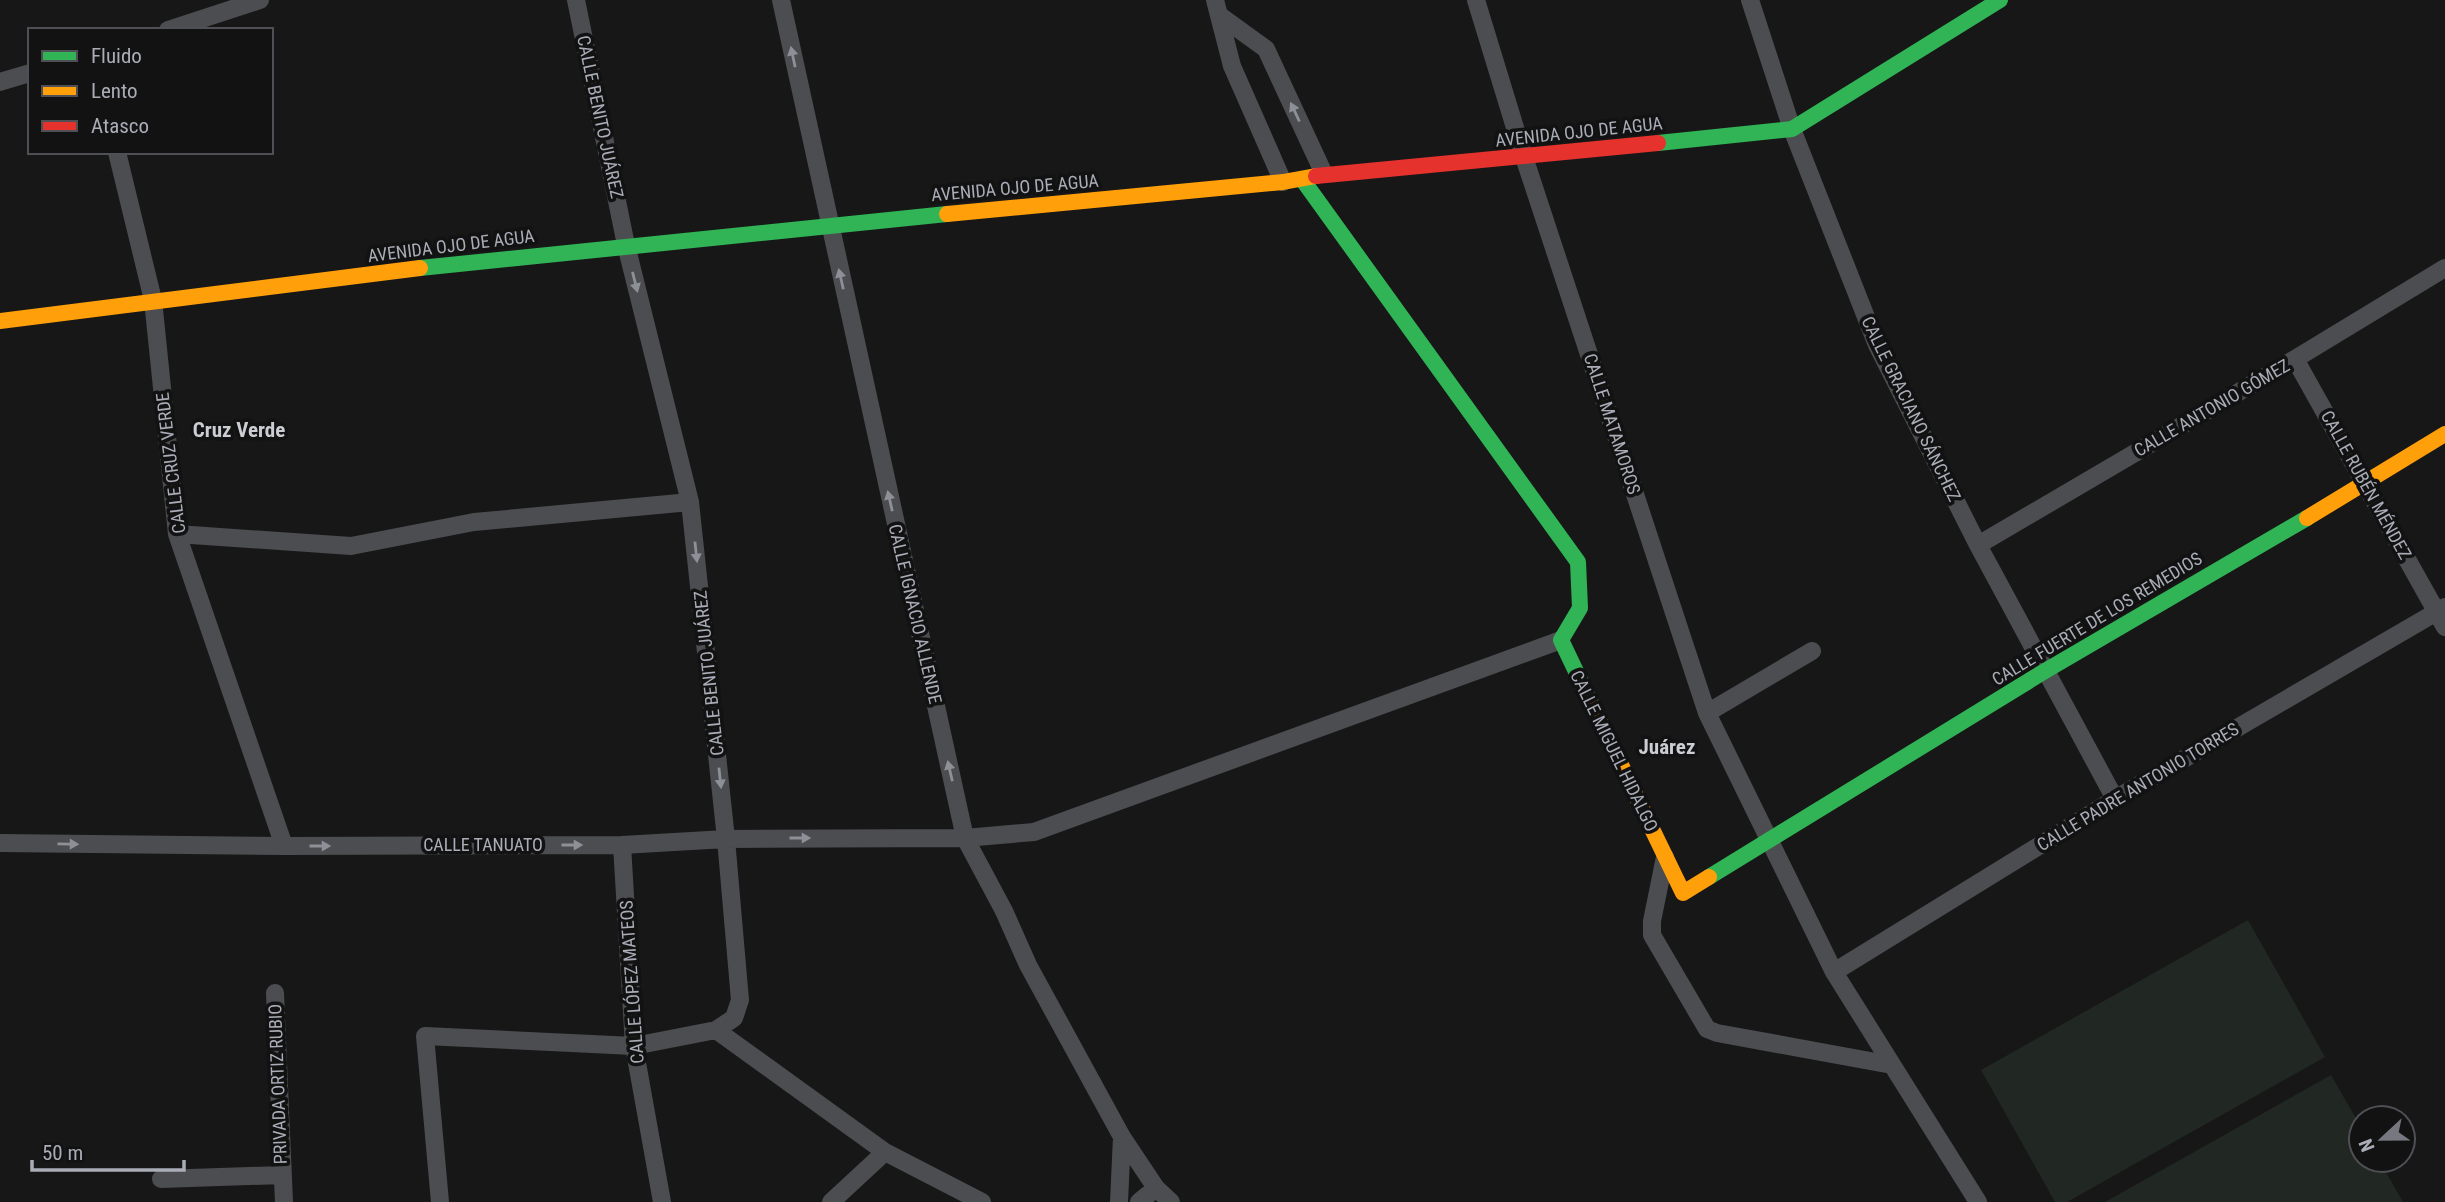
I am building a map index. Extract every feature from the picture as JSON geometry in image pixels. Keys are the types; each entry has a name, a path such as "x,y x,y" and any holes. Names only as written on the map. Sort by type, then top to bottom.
{"street":[{"path":"174,28 260,0"},
{"name":"CALLE BENITO JUÁREZ","path":"576,0 626,245 690,502 726,839 740,1000 734,1018 716,1030"},
{"name":"CALLE IGNACIO ALLENDE","path":"781,0 965,838 1004,911 1028,965 1122,1137 1156,1188 1171,1202"},
{"name":"CALLE MATAMOROS","path":"1476,0 1524,157 1707,713 1770,839"},
{"name":"CALLE GRACIANO SÁNCHEZ","path":"1750,0 1792,129 1877,345 1978,545 2115,799"},
{"name":"AVENIDA OJO DE AGUA","path":"0,321 153,300 626,245 1283,182 1324,174 1524,157 1792,129 2000,0"},
{"path":"1217,8 1266,49 1324,174"},
{"path":"1217,8 1232,66 1283,182"},
{"path":"0,82 28,74"},
{"name":"CALLE CRUZ VERDE","path":"117,154 153,300 177,534 285,846"},
{"path":"1302,179 1578,562 1580,608 1560,639"},
{"name":"CALLE ANTONIO GÓMEZ","path":"1978,545 2445,268"},
{"name":"CALLE RUBÉN MÉNDEZ","path":"2295,359 2442,615"},
{"name":"CALLE FUERTE DE LOS REMEDIOS","path":"1770,839 2045,671 2365,484 2445,433"},
{"path":"177,534 351,547 474,522 690,502"},
{"name":"CALLE PADRE ANTONIO TORRES","path":"1833,972 2115,799 2442,615"},
{"name":"CALLE TANUATO","path":"0,843 622,845 726,839 965,838 1034,832 1560,639"},
{"name":"CALLE MIGUEL HIDALGO","path":"1560,639 1683,893 1770,839"},
{"path":"1707,713 1812,651"},
{"path":"1770,839 1833,972 1978,1202"},
{"name":"CALLE LÓPEZ MATEOS","path":"622,845 634,1046 662,1202"},
{"path":"1665,858 1652,920 1653,935 1707,1029 1892,1065"},
{"name":"PRIVADA ORTIZ RUBIO","path":"275,993 284,1202"},
{"path":"440,1202 425,1036 634,1046 716,1030 885,1152 982,1202"},
{"path":"1119,1202 1122,1137"},
{"path":"831,1202 885,1152"},
{"name":"PRIVADA ORTIZ RUBIO","path":"161,1179 282,1175"},
{"path":"1139,1202 1156,1188"}],"shaded area":[{"path":"2248,920 2325,1057 2067,1202 2055,1202 1981,1070"},
{"path":"2331,1075 2348,1104 2347,1174 2387,1174 2403,1202 2105,1202"}],"traffic: fast":[{"path":"1658,143 1792,129 2000,0"},
{"path":"1302,179 1578,562 1580,608 1561,640 1593,707"},
{"path":"420,268 947,214"},
{"path":"1709,877 2045,671 2307,518"}],"traffic: slow":[{"path":"947,214 1283,182 1316,176"},
{"path":"0,321 420,268"},
{"path":"2307,518 2445,434"},
{"path":"1593,707 1683,893 1709,877"}],"traffic: jam":[{"path":"1316,176 1658,143"}],"district":[{"name":"Cruz Verde","path":"239,430"},
{"name":"Juárez","path":"1667,747"}]}
